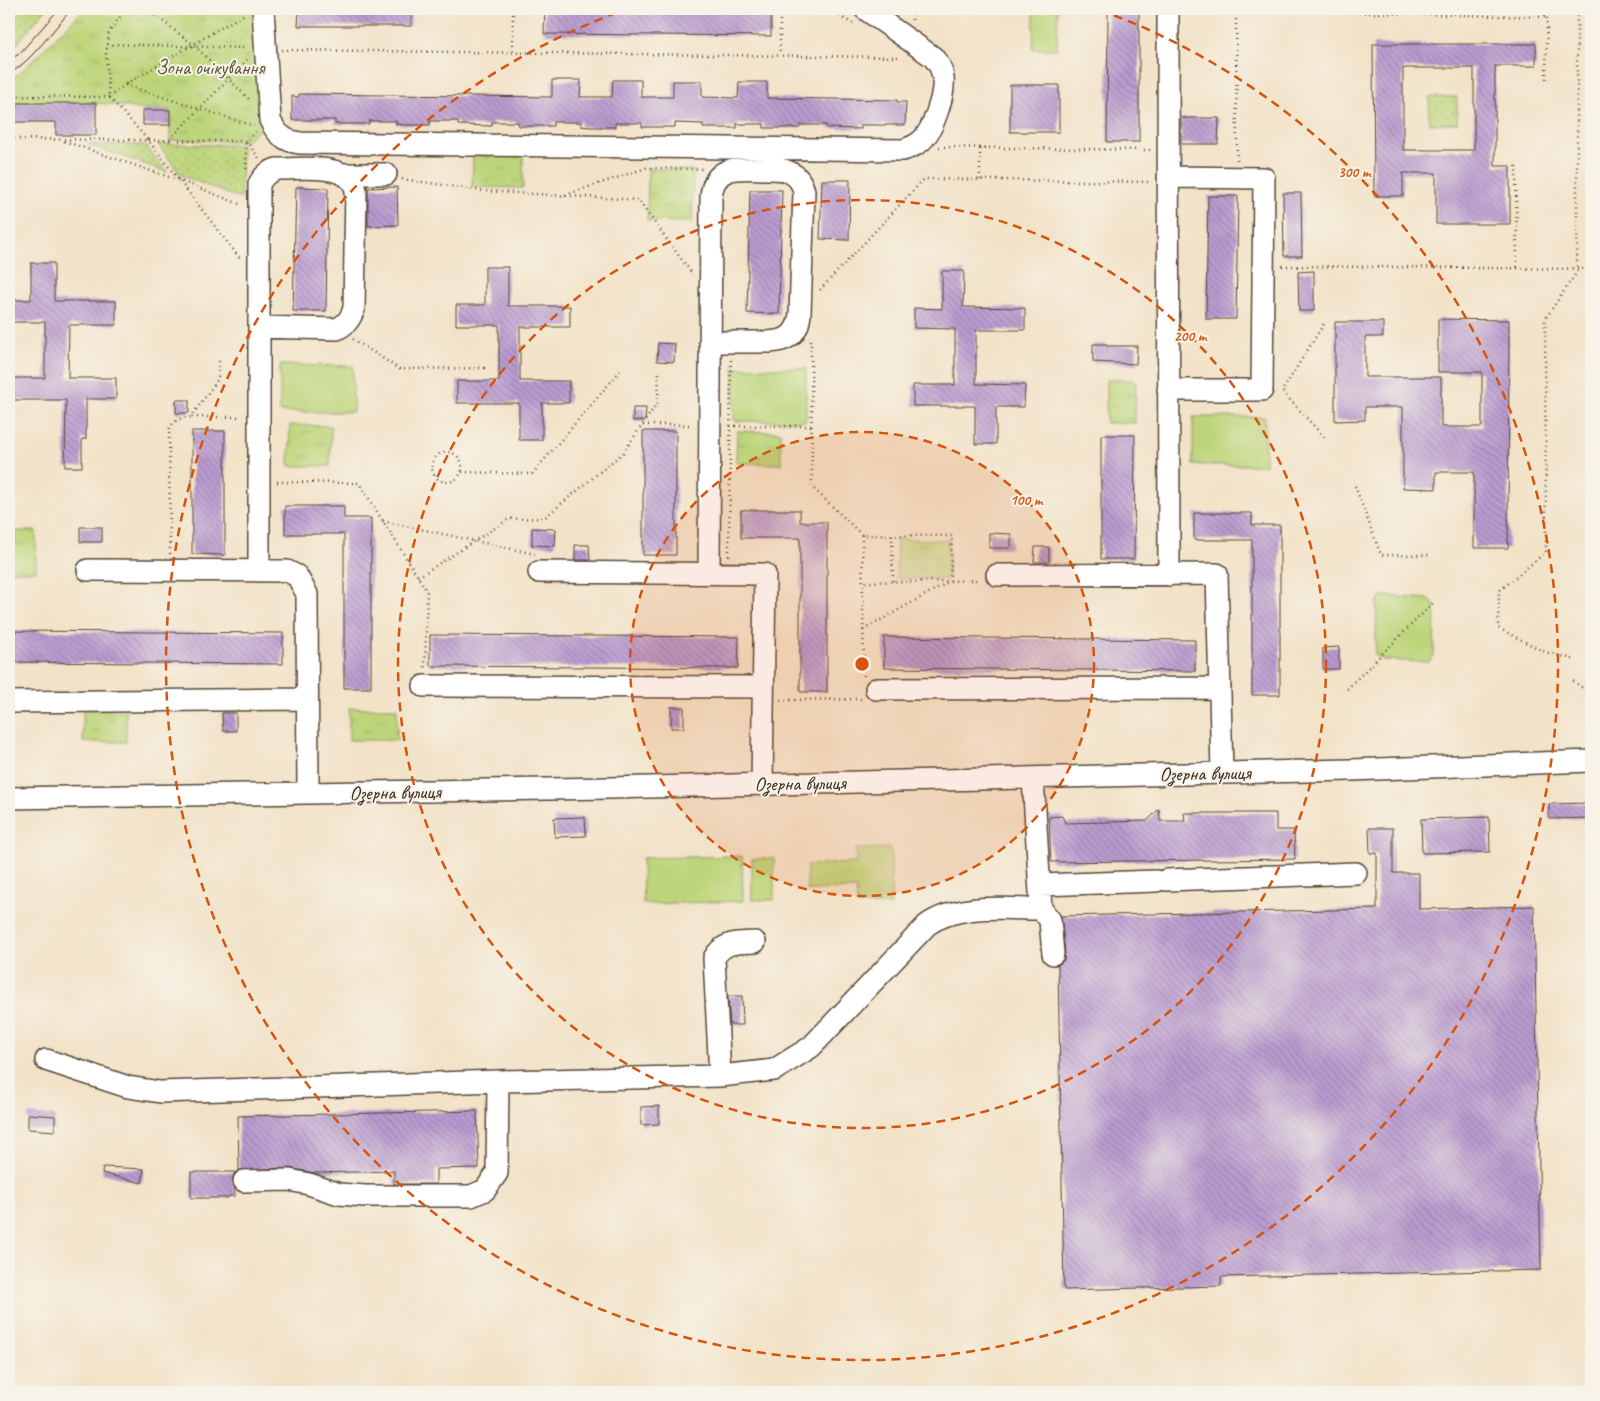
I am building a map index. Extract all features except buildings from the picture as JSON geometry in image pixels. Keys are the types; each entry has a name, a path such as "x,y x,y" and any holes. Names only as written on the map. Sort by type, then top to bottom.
{"street":[{"path":"263,9 262,49 270,120 281,137 290,142 903,150 922,140 929,132 942,93 943,80 940,64 933,57 861,18"},
{"path":"1168,9 1168,574"},
{"path":"710,342 776,342 784,340 796,330 799,323 800,310 804,191 798,177 784,170 737,168 721,174 715,180 712,188 710,342 719,573"},
{"path":"259,571 259,184 268,172 277,169 332,170 343,174 351,180 356,190 354,308 351,318 337,329 260,327"},
{"path":"343,174 386,174"},
{"path":"1168,180 1264,178 1262,390 1168,390"},
{"path":"88,570 287,571 297,576 307,594 308,793"},
{"path":"539,572 764,574 762,784"},
{"path":"998,575 1217,574 1222,773"},
{"path":"424,686 763,693"},
{"path":"868,689 1220,688"},
{"path":"9,702 307,699"},
{"name":"Озерна вулиця","path":"9,798 1033,778 1591,761"},
{"path":"1033,778 1041,909 1050,920 1053,954"},
{"path":"1040,885 1356,873"},
{"path":"46,1060 128,1087 160,1092 720,1076 774,1070 811,1047 927,925 936,918 961,910 1041,909"},
{"path":"720,1076 714,958 724,946 754,942"},
{"path":"244,1181 289,1180 310,1184 338,1194 365,1196 471,1196 485,1190 497,1173 498,1081"}],"path":[{"path":"126,9 109,32 107,44 109,97 148,140 244,263"},
{"path":"147,9 194,45 250,100"},
{"path":"9,96 109,97 125,84 254,9"},
{"path":"513,9 513,52"},
{"path":"780,55 780,9 832,12 861,18"},
{"path":"1236,9 1238,178"},
{"path":"1546,79 1547,9"},
{"path":"1573,659 1545,652 1498,628 1499,591 1546,552 1545,319 1577,272 1577,9"},
{"path":"1329,12 1547,17"},
{"path":"107,44 194,45 262,49 933,57"},
{"path":"170,140 229,79 262,49"},
{"path":"9,139 246,141 260,128 125,84"},
{"path":"60,140 180,181 259,212"},
{"path":"246,141 268,172"},
{"path":"913,146 1168,150"},
{"path":"980,147 980,180"},
{"path":"1516,166 1517,268"},
{"path":"563,196 646,168 729,170"},
{"path":"386,174 407,180 484,191 638,200 694,276"},
{"path":"800,310 924,179 1168,180"},
{"path":"1263,265 1591,269"},
{"path":"1324,437 1282,391 1325,322"},
{"path":"337,329 399,369 488,368"},
{"path":"811,338 812,487 862,534 952,536 950,581"},
{"path":"719,573 731,342"},
{"path":"191,417 218,379 219,360"},
{"path":"462,472 532,474 620,371"},
{"path":"418,577 509,518 544,518 623,453 658,402 659,372"},
{"path":"170,570 169,430 172,423 179,418 191,417 259,418"},
{"path":"442,452 452,452 462,462 462,472 455,480 445,482 436,478 432,463 434,458 442,452"},
{"path":"259,481 359,484 427,591 424,686"},
{"path":"1355,486 1381,555 1429,556"},
{"path":"383,521 536,554 539,572"},
{"path":"763,693 868,689 863,630 862,534"},
{"path":"892,535 893,582"},
{"path":"862,582 990,579 998,575"},
{"path":"863,630 950,581"},
{"path":"1348,689 1433,603"},
{"path":"1573,681 1591,694"}],"green space":[{"path":"9,9 46,9 16,45 9,50"},
{"name":"Зона очікування","path":"84,9 263,9 270,120 246,141 170,140 170,110 143,110 96,103 9,103 9,79 19,74"},
{"path":"1034,9 1058,9 1057,49 1033,49"},
{"path":"1429,97 1457,97 1457,123 1429,124"},
{"path":"87,144 145,145 167,172"},
{"path":"158,144 242,145 241,199 181,175"},
{"path":"473,154 523,155 523,188 472,187"},
{"path":"648,169 693,170 692,222 647,221"},
{"path":"280,365 353,366 353,412 280,412"},
{"path":"734,368 806,368 806,421 734,421"},
{"path":"1106,380 1136,380 1135,423 1106,423"},
{"path":"1193,417 1265,417 1265,465 1193,465"},
{"path":"290,425 331,426 330,466 289,466"},
{"path":"737,431 781,432 781,464 736,463"},
{"path":"9,531 36,531 36,571 9,571"},
{"path":"897,539 949,540 948,579 896,578"},
{"path":"1383,596 1430,599 1435,607 1434,656 1429,662 1383,660 1375,655 1377,602"},
{"path":"349,708 397,708 397,740 349,740"},
{"path":"83,710 126,710 126,742 83,742"},
{"path":"891,848 891,905 857,905 856,889 807,890 807,865 856,863 856,849"},
{"path":"742,856 743,901 643,904 642,858"},
{"path":"774,858 774,900 752,900 752,859"}],"tram line":[{"path":"9,60 19,54 59,9"},
{"path":"9,74 34,53 72,9"}]}
